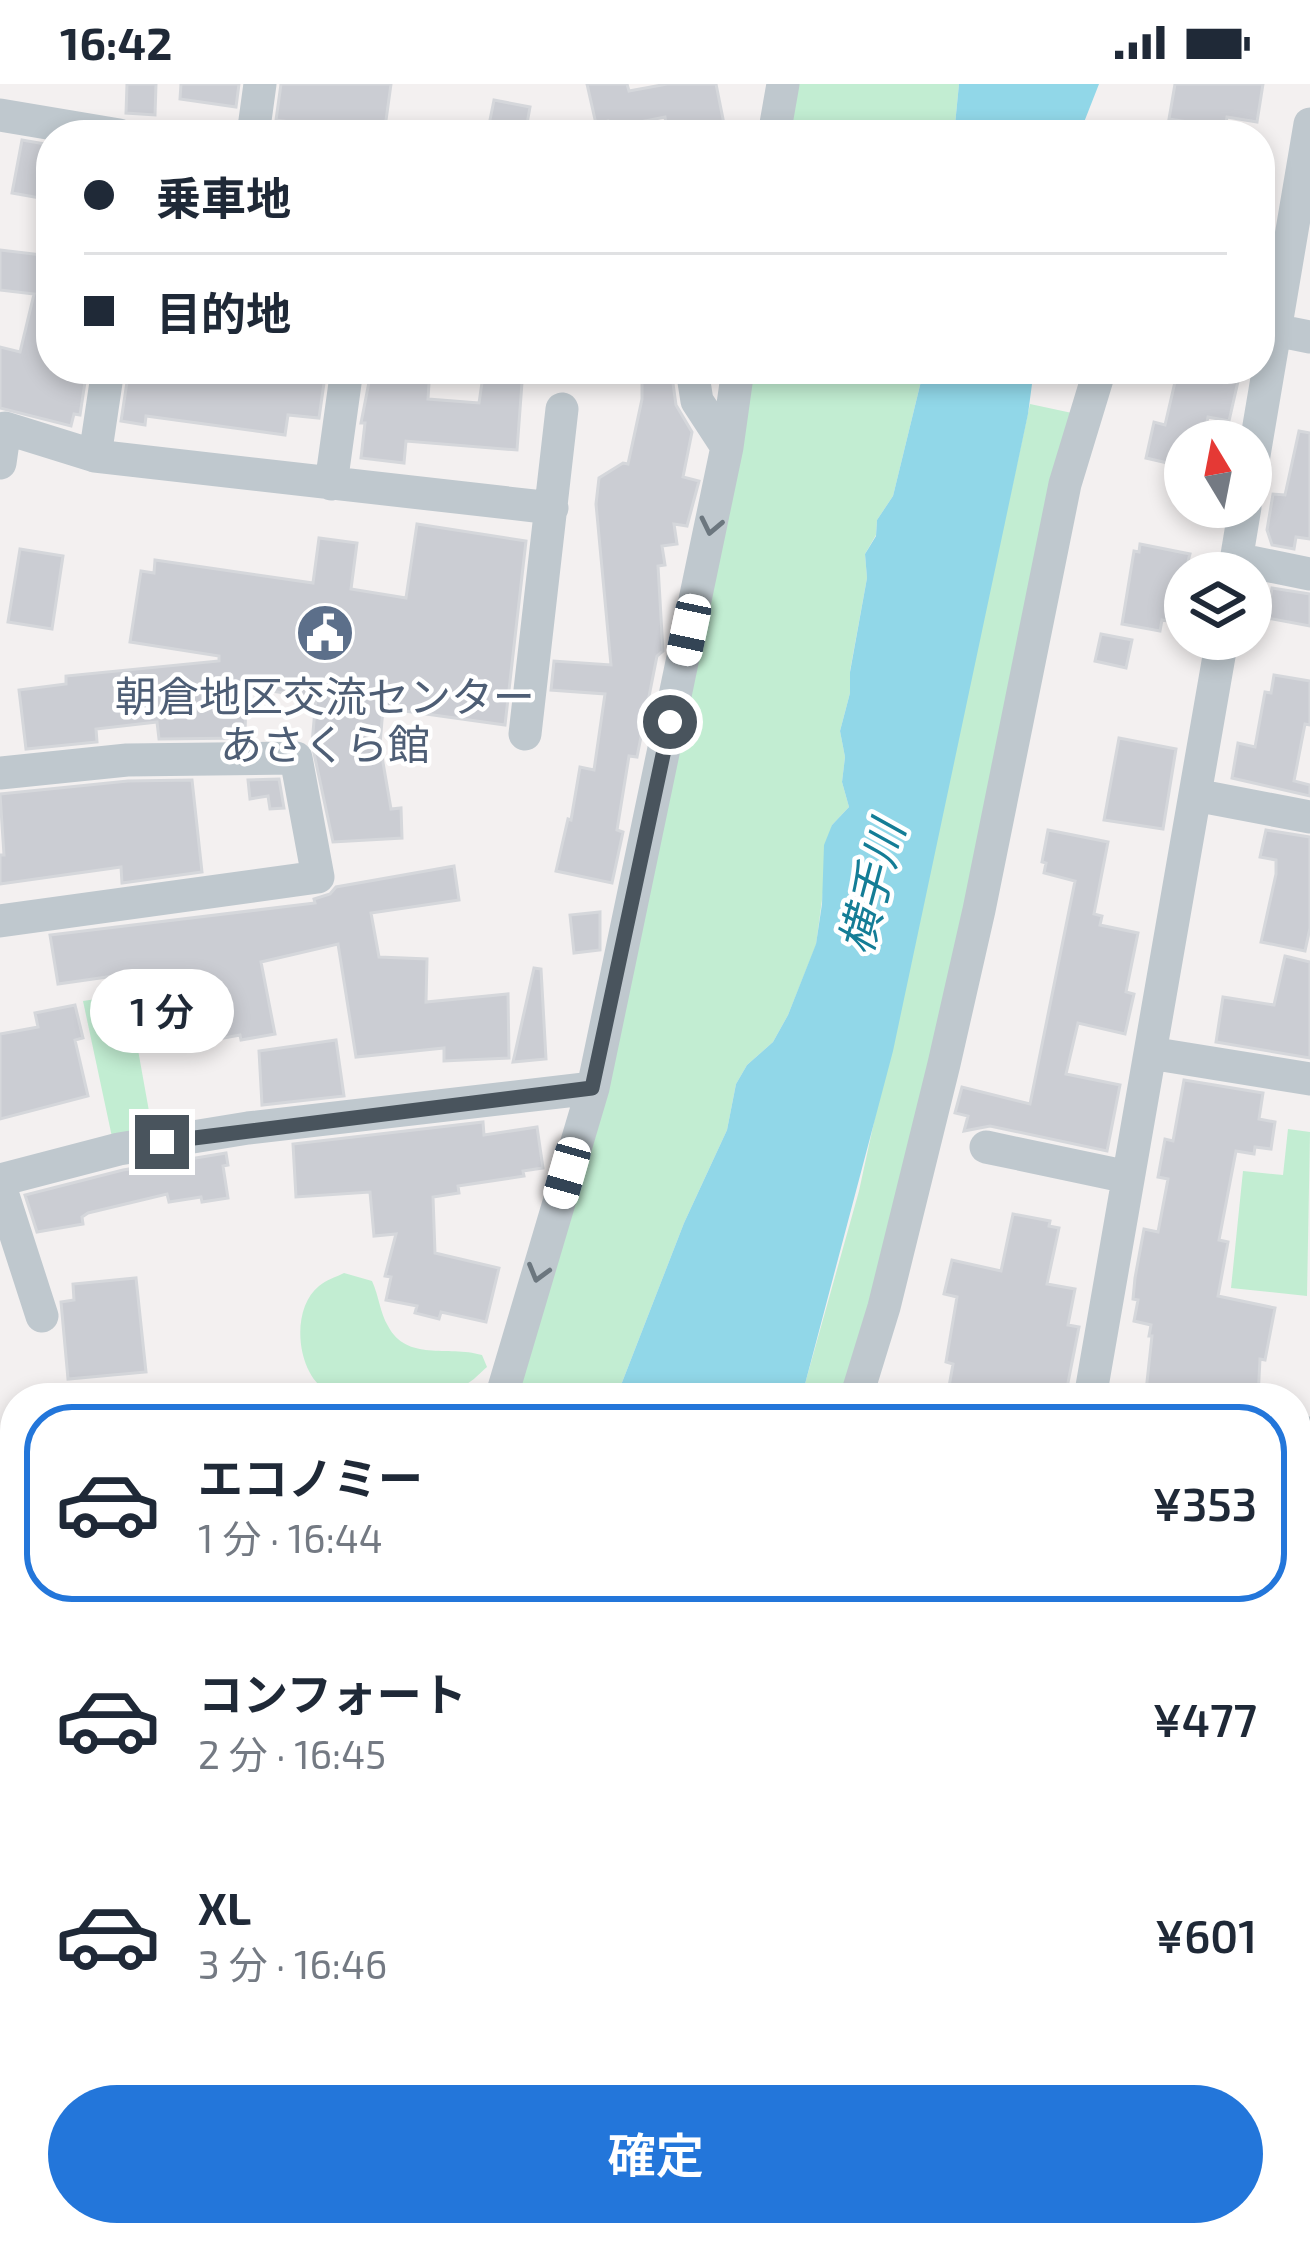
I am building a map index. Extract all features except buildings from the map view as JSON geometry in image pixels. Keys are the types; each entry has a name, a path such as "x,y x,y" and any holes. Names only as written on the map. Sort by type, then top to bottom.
{"street":[{"path":"255,120 260,84"},
{"path":"776,120 782,84"},
{"path":"0,115 36,121"},
{"path":"1275,294 1310,124"},
{"path":"1275,330 1310,337"},
{"path":"95,456 106,384"},
{"path":"331,484 345,384"},
{"path":"694,384 697,401 727,447"},
{"path":"500,1383 592,1088 727,447 736,384"},
{"path":"861,1383 944,1064 1065,484 1095,384"},
{"path":"1257,420 1261,384"},
{"path":"525,734 562,409"},
{"path":"0,463 4,428 95,456 552,508"},
{"path":"1272,570 1310,574"},
{"path":"1093,1383 1218,660"},
{"path":"0,773 127,760 296,758 318,877 0,921"},
{"path":"1195,795 1310,817"},
{"path":"1150,1054 1310,1079"},
{"path":"42,1316 0,1183 119,1149 248,1128 592,1088"},
{"path":"986,1147 1128,1178"}],"green space":[{"path":"782,84 959,84 955,120 776,120"},
{"path":"735,384 920,384 893,496 877,520 876,535 865,554 867,578 840,731 845,757 842,782 849,807 832,825 816,945 788,1015 773,1042 747,1065 736,1084 727,1130 684,1223 622,1383 505,1383 593,1088"},
{"path":"1030,404 1086,416 860,1383 805,1383 859,1191"},
{"path":"128,994 152,1128 112,1137 83,1001"},
{"path":"1288,1129 1310,1132 1307,1296 1231,1288 1243,1171 1283,1175"},
{"path":"344,1273 372,1281 385,1321 396,1337 417,1348 482,1355 487,1367 468,1383 317,1383 303,1357 301,1325 310,1296"}],"water":[{"path":"959,84 1099,84 1085,120 955,120"},
{"name":"横手川","path":"920,384 1032,384 893,1051 805,1383 622,1383 684,1223 727,1130 736,1084 747,1065 773,1042 816,944 824,845 832,825 849,807 842,782 845,757 840,731 867,578 865,554 876,536 877,520 893,496"}],"place":[{"name":"朝倉地区交流センター あさくら館","path":"325,633"}],"route":[{"path":"162,1142 592,1088 670,722"}]}
